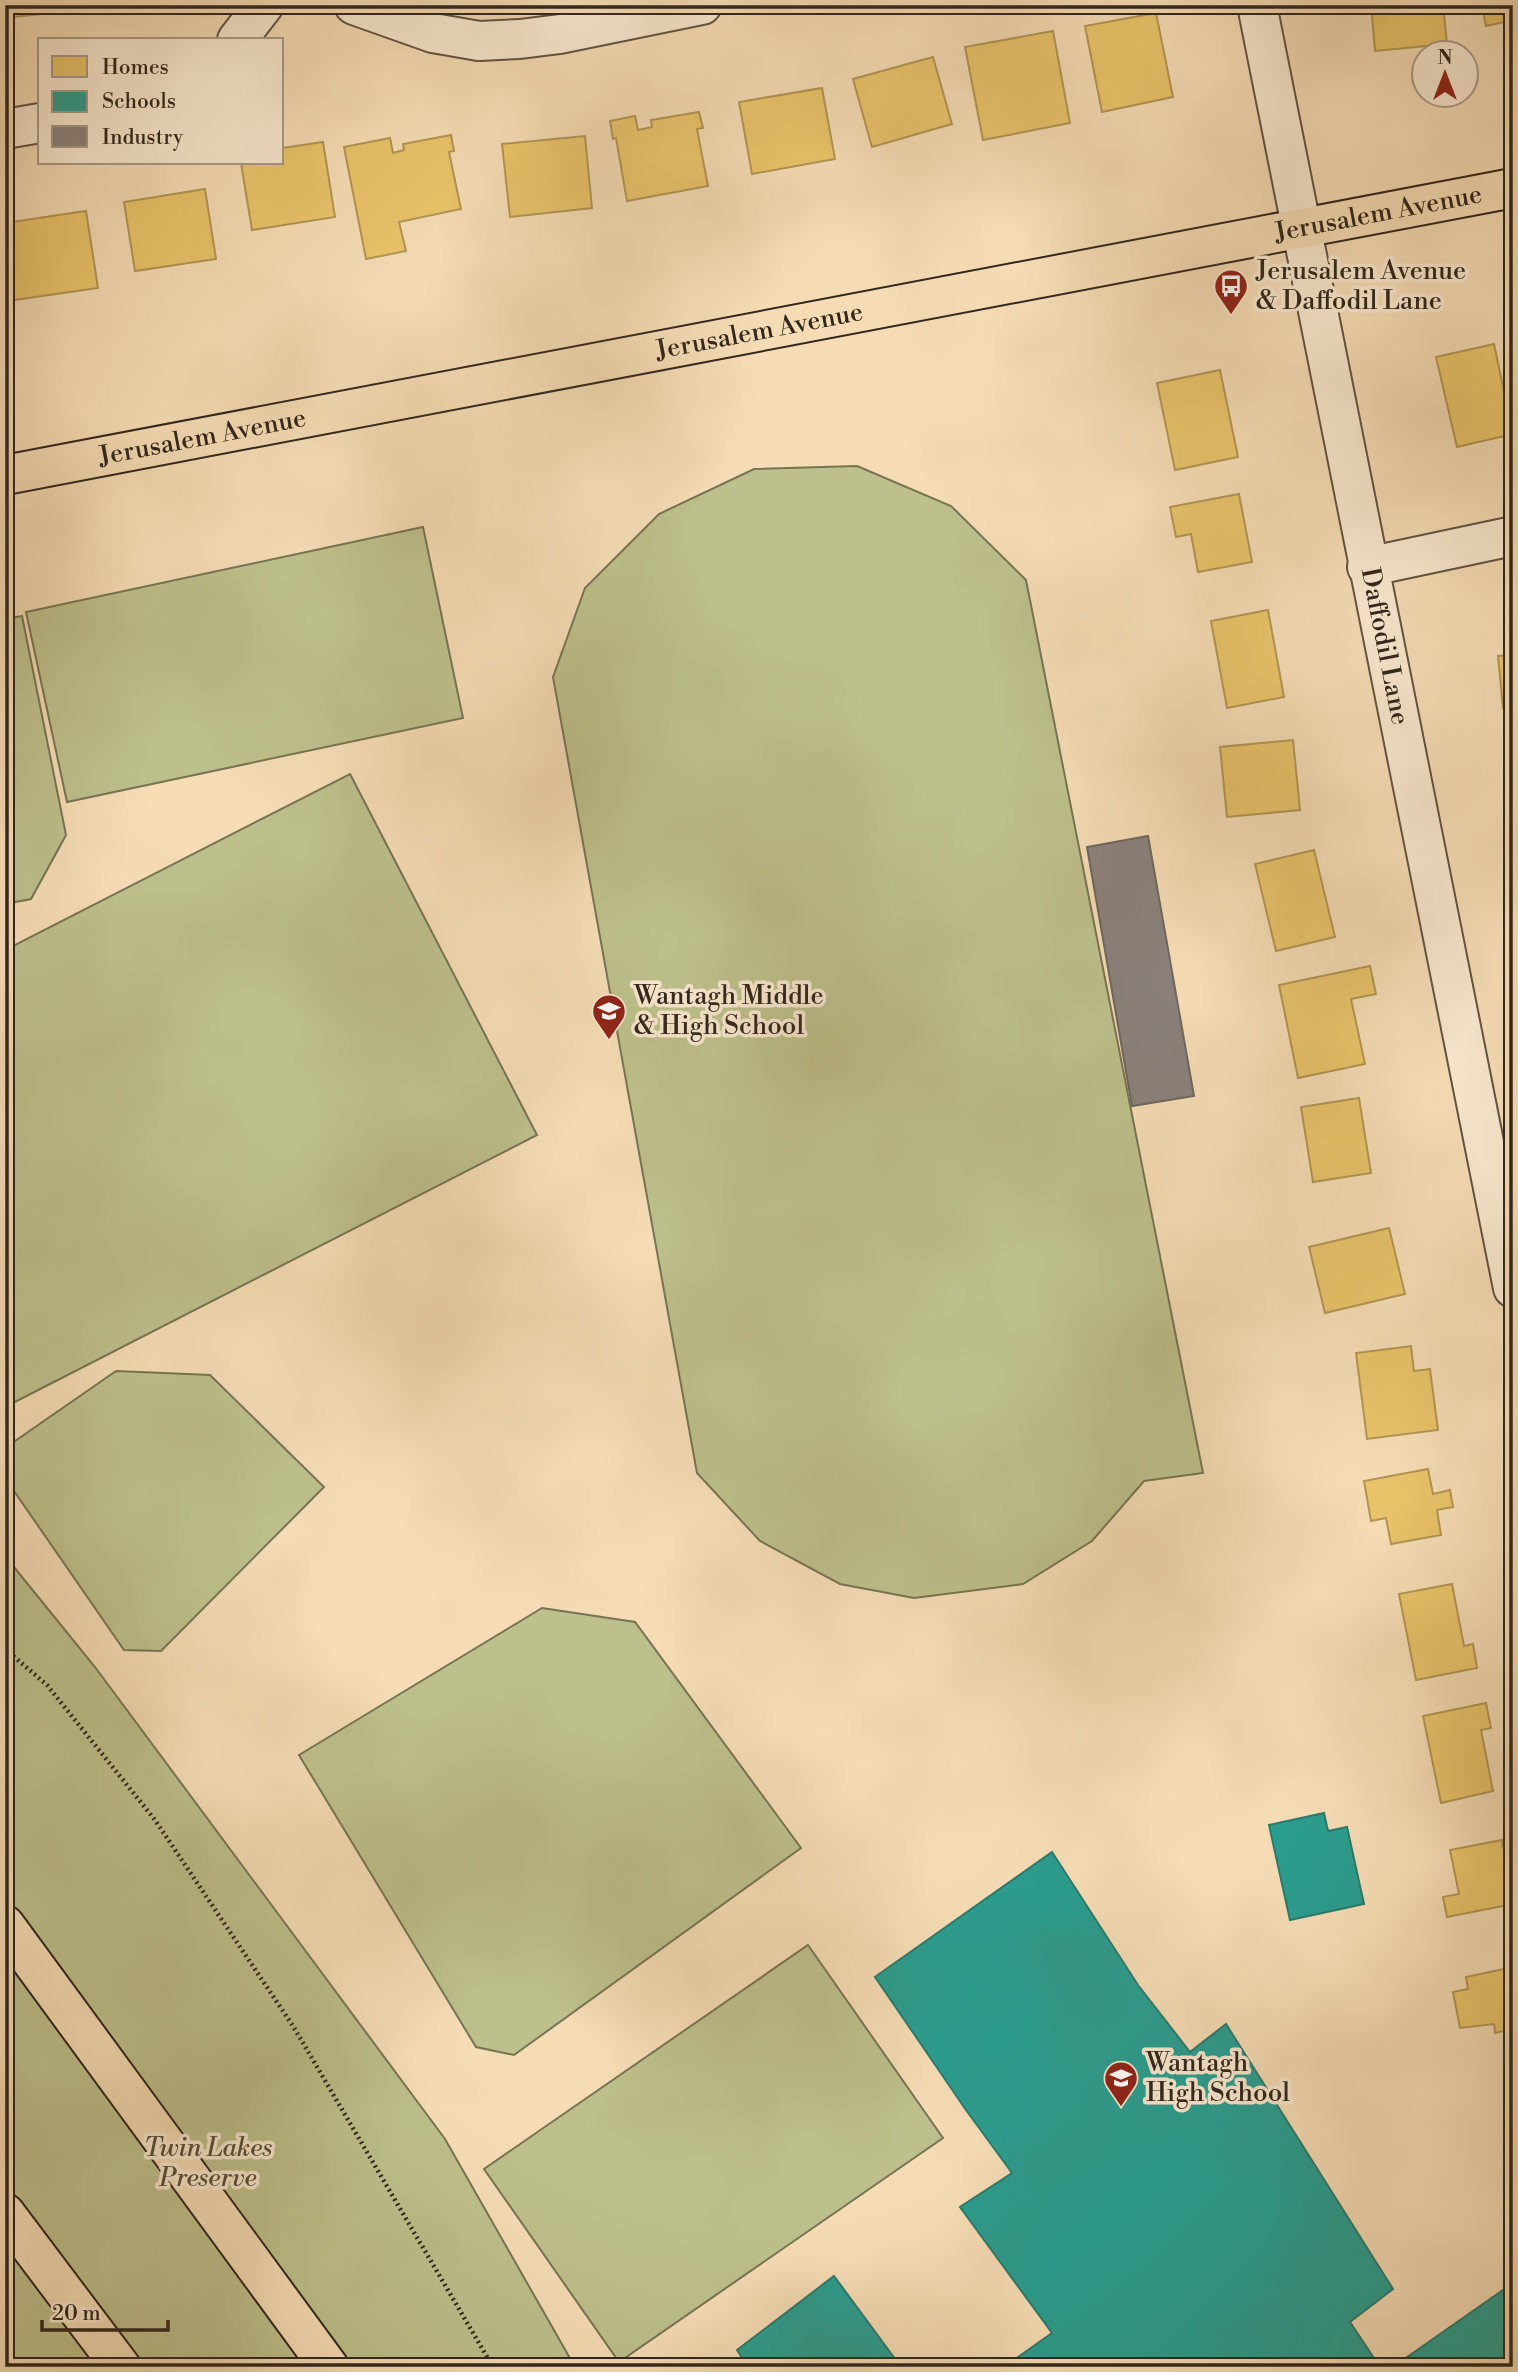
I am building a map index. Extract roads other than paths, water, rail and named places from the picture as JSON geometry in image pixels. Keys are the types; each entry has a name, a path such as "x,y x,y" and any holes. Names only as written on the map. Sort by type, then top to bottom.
{"main road":[{"name":"Jerusalem Avenue","path":"5,475 1513,188"},
{"path":"5,1925 329,2367"},
{"path":"5,2213 121,2367"}],"street":[{"path":"239,38 264,5"},
{"path":"354,5 433,33 479,41 560,34 702,5"},
{"name":"Daffodil Lane","path":"1257,5 1513,1288"},
{"path":"5,129 38,123"},
{"path":"1367,567 1513,536"}],"place":[{"name":"Jerusalem Avenue & Daffodil Lane","path":"1231,316"},
{"name":"Wantagh Middle & High School","path":"609,1041"},
{"name":"Wantagh High School","path":"1121,2108"}],"park label":[{"name":"Twin Lakes Preserve","path":"208,2163"}]}
